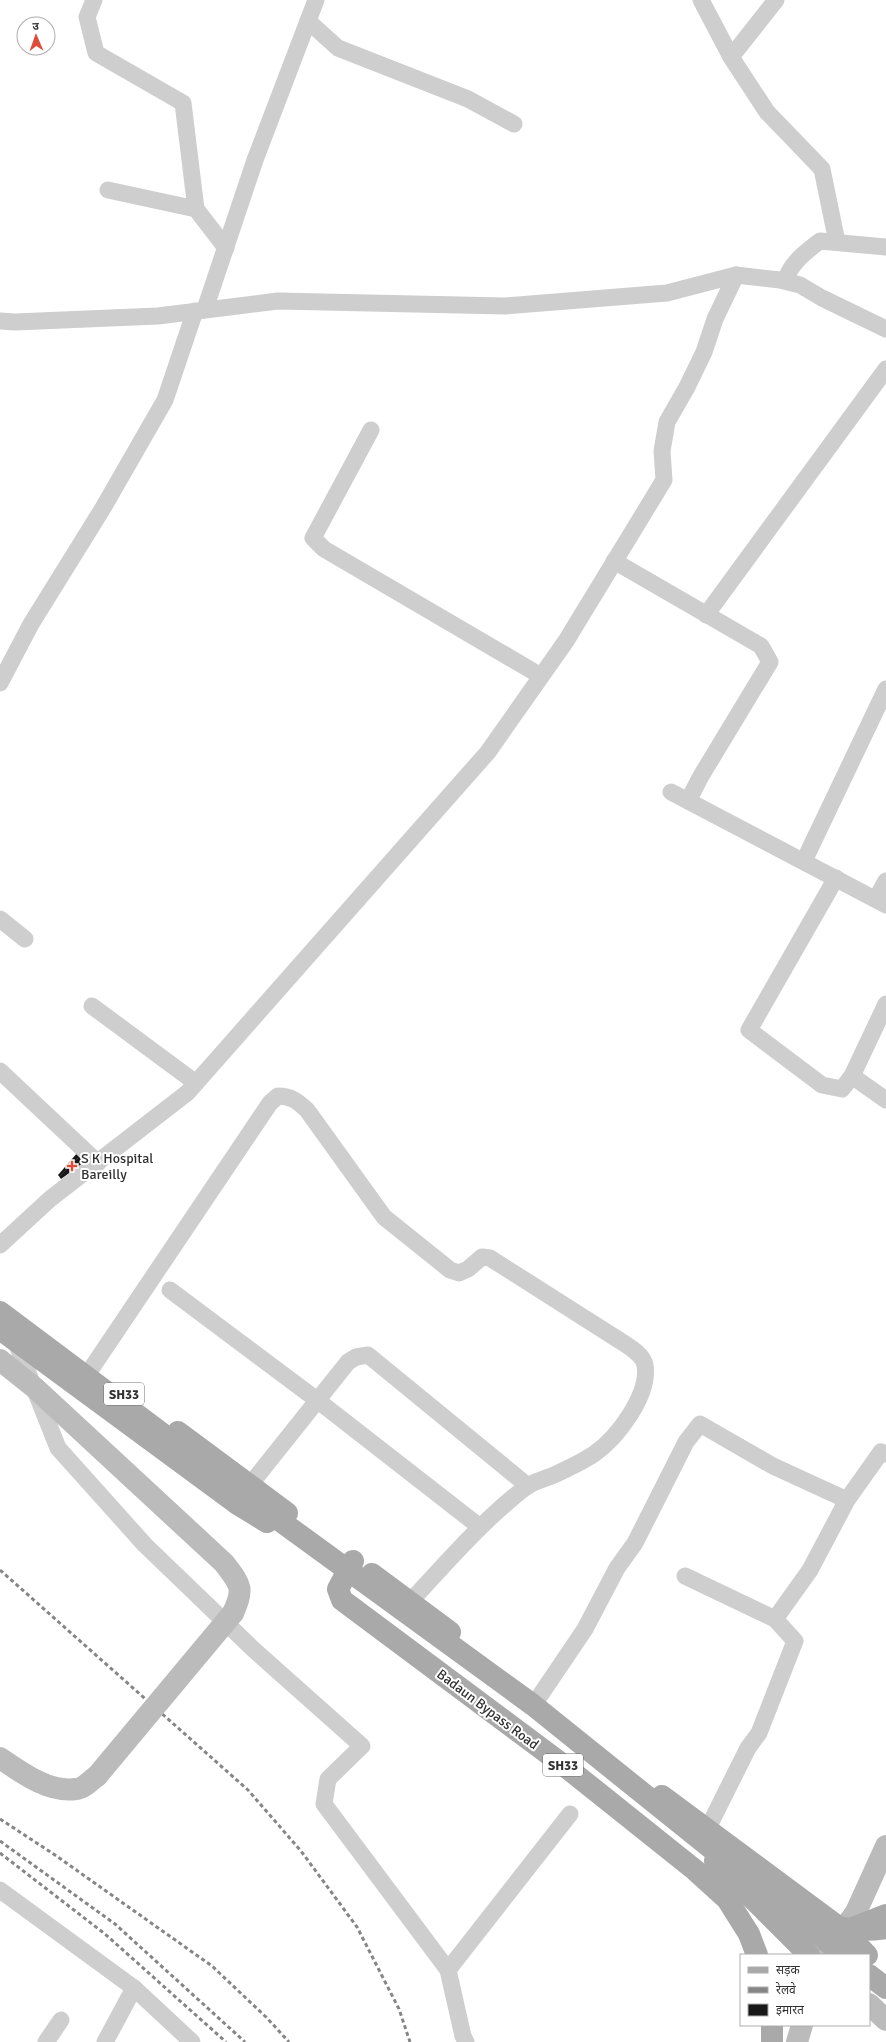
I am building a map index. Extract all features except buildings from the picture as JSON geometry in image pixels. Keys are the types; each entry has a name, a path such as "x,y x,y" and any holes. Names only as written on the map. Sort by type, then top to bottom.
{"main road":[{"name":"SH33","path":"0,1301 250,1485"},
{"path":"0,1312 220,1477 533,1705 843,1954"},
{"name":"SH33","path":"8,1335 236,1503"},
{"path":"250,1485 289,1516 348,1569 712,1858 808,1954"},
{"path":"236,1503 348,1569 410,1602 707,1830 844,1931 866,1954"},
{"name":"Badaun Bypass Road","path":"348,1569 338,1589 342,1600 566,1767 695,1870 727,1899 750,1934 757,1954"},
{"path":"788,1910 824,1925 866,1932 886,1928"},
{"path":"844,1931 886,1915"},
{"path":"772,2026 772,2042"}],"street":[{"path":"94,0 87,17 96,52 183,103 196,209 226,248"},
{"path":"0,683 31,624 103,508 165,400 226,248 255,160 316,0"},
{"path":"701,0 731,57 767,112 822,169 837,242"},
{"path":"731,57 776,0"},
{"path":"308,21 338,48 468,99 514,124"},
{"path":"108,190 196,209"},
{"path":"785,281 788,272 802,254 820,241 886,247"},
{"path":"0,1245 50,1199 187,1093 488,752 566,641 664,480 662,451 667,422 687,388 704,352 715,319 736,275"},
{"path":"0,321 158,316 278,301 505,306 667,293 736,275 785,281 800,285 822,298 886,329"},
{"path":"706,615 886,369"},
{"path":"371,430 313,538 324,549 541,676"},
{"path":"614,561 761,646 770,662 701,776 688,801"},
{"path":"804,861 886,689"},
{"path":"671,792 881,902 886,881"},
{"path":"836,878 749,1030 822,1085 842,1088 852,1076 886,1004"},
{"path":"0,919 25,939"},
{"path":"92,1006 196,1083"},
{"path":"0,1071 98,1163"},
{"path":"852,1076 886,1100"},
{"path":"91,1369 270,1103 278,1096 289,1096 307,1110 384,1217 450,1270 459,1274 468,1269 482,1257 490,1258 636,1351 645,1364 645,1378 642,1393 635,1407 609,1443 593,1454 528,1486 480,1527 410,1602"},
{"path":"170,1290 317,1400 480,1527"},
{"path":"8,1335 36,1388 58,1448 145,1544 253,1649 362,1746 328,1779 324,1804 448,1970 463,2036 466,2042"},
{"path":"236,1503 348,1362 356,1357 368,1356 528,1486"},
{"path":"0,1360 36,1388 224,1563 237,1580 240,1597 233,1613 97,1776 77,1790 54,1788 24,1774 0,1758"},
{"path":"537,1700 585,1629 617,1568 635,1543 686,1442 700,1424 773,1466 847,1500"},
{"path":"775,1618 810,1570 847,1500 881,1452 886,1454"},
{"path":"685,1576 775,1618 795,1641 759,1733 748,1748 707,1830"},
{"path":"448,1970 570,1814"},
{"path":"827,1954 856,1912 886,1846"},
{"path":"0,1890 134,1988 187,2040"},
{"path":"105,2042 134,1988"},
{"path":"870,2005 886,2020"},
{"path":"46,2042 61,2020"},
{"path":"796,2042 802,2026"}],"railway":[{"path":"0,1570 248,1790 301,1851 357,1927 399,2009 410,2042"},
{"path":"0,1819 55,1855 212,1966 267,2018 289,2042"},
{"path":"0,1841 115,1924 245,2042"},
{"path":"0,1853 105,1934 226,2042"}],"place":[{"name":"S K Hospital Bareilly","path":"72,1166"}]}
